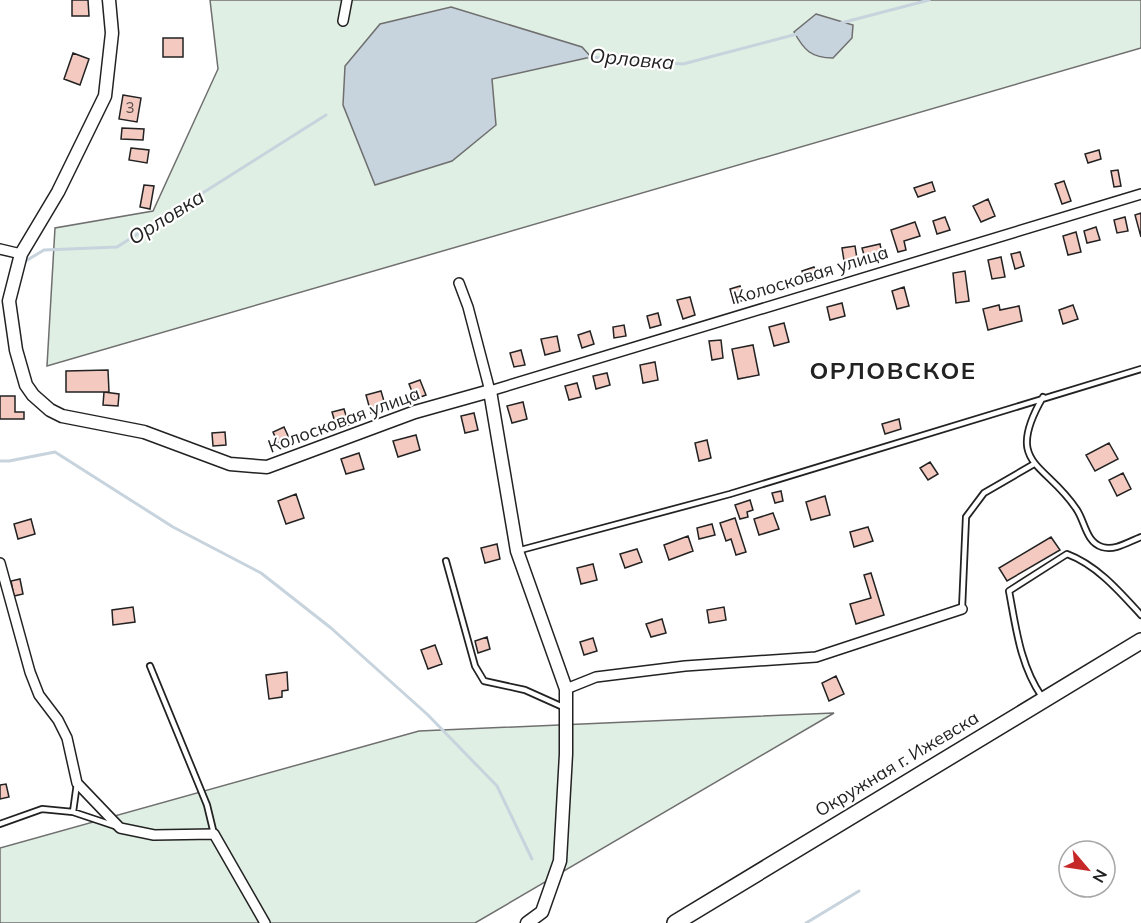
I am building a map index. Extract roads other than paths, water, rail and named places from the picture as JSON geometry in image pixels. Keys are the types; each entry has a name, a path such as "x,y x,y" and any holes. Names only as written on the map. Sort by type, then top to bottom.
{"main road":[{"name":"Окружная г. Ижевска","path":"675,923 1043,698 1141,641"}],"street":[{"path":"0,249 21,254 58,192 105,96 112,33 109,0"},
{"path":"343,21 347,0"},
{"name":"Колосковая улица","path":"21,254 9,301 16,350 26,385 33,395 50,410 69,417 144,432 230,464 267,467 415,412 1141,194"},
{"path":"459,284 468,307 490,391 517,551 566,689 560,861 542,912 527,923"},
{"path":"0,563 30,672 39,694 67,738 77,783 120,828 154,835 214,834 265,923"},
{"path":"566,689 596,677 685,666 816,657 962,609"}],"lane":[{"path":"517,551 730,494 1141,369"},
{"path":"1043,398 1029,421 1027,442 1034,464 1076,509 1091,540 1099,546 1112,549 1141,537"},
{"path":"962,609 966,517 984,493 1034,464"},
{"path":"1043,698 1030,679 1020,652 1009,591 1067,554 1080,559 1118,589 1141,615"},
{"path":"446,561 475,666 484,681 525,690 566,708"},
{"path":"150,666 207,805 214,834"},
{"path":"73,812 77,783"},
{"path":"0,824 42,809 73,812 120,828"}],"waterway":[{"name":"Орловка","path":"841,23 929,0"},
{"name":"Орловка","path":"589,57 683,64 797,34"},
{"name":"Орловка","path":"24,262 44,250 117,247 326,115"},
{"path":"0,461 55,452 173,527 261,573 331,628 428,715 497,786 532,859"},
{"path":"806,923 859,891"}],"district":[{"name":"ОРЛОВСКОЕ","path":"893,371"}]}
